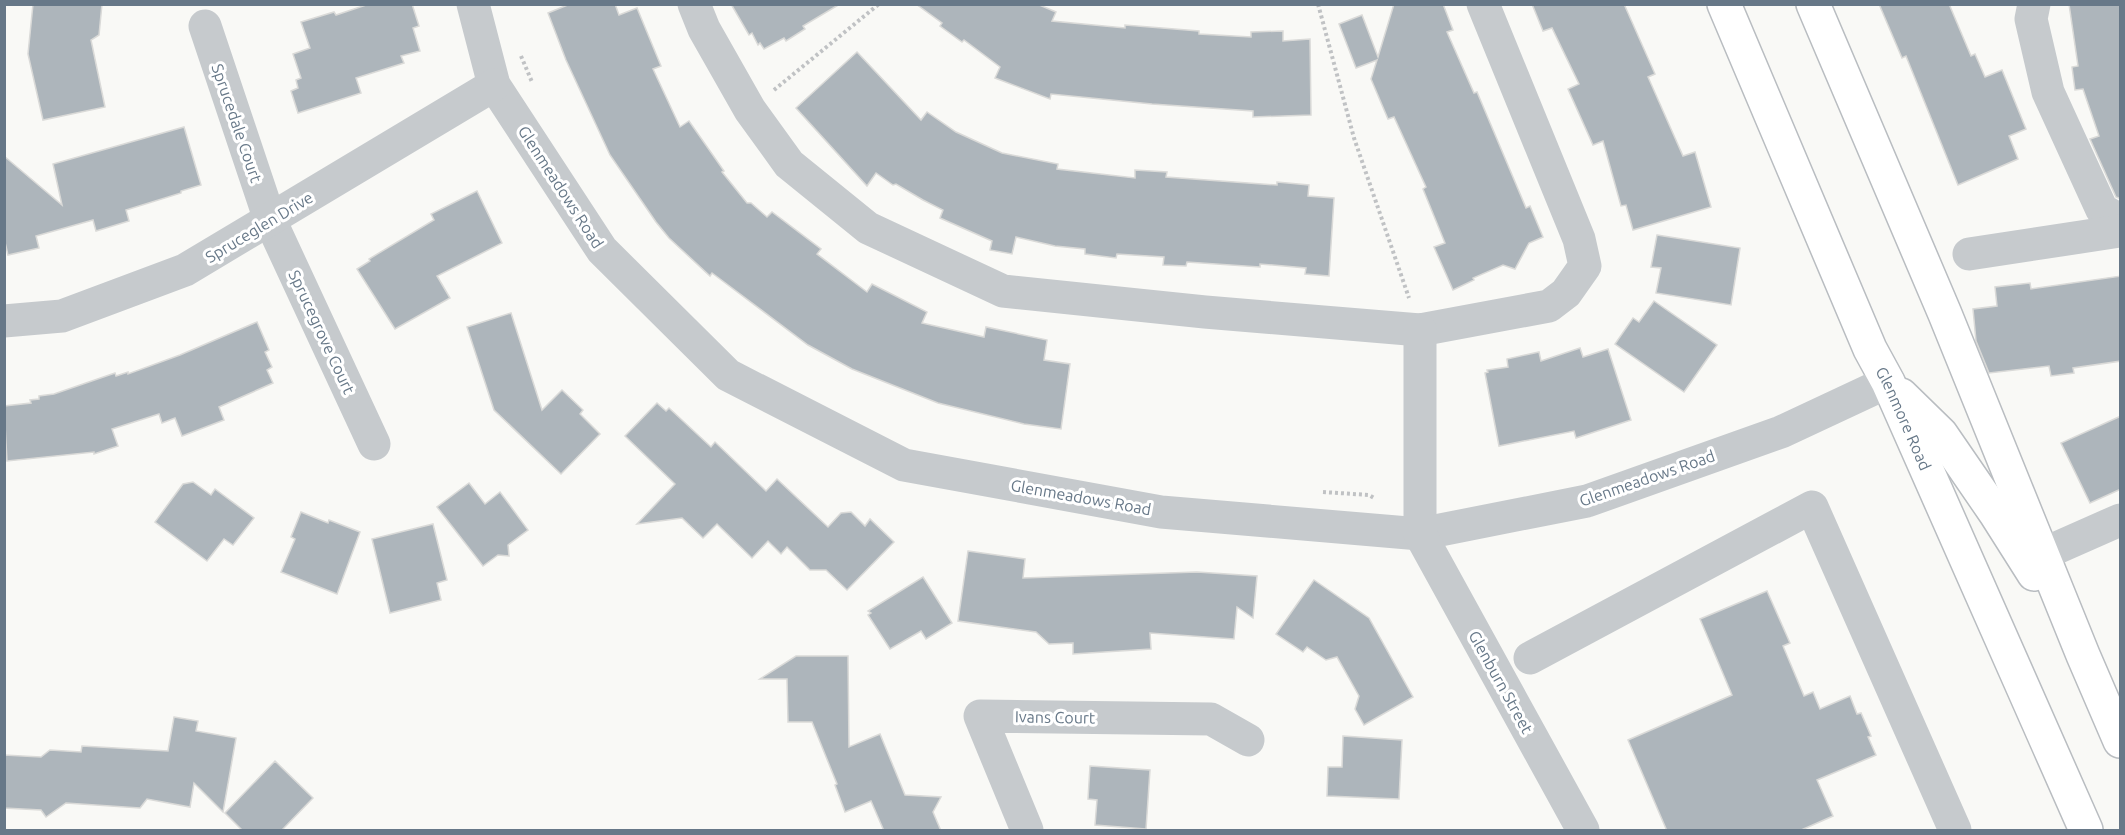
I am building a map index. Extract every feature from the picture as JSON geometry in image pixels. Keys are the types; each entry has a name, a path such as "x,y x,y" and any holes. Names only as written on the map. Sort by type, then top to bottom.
{"main road":[{"name":"Glenmore Road","path":"1724,4 1870,349 1888,382 2086,831"},
{"path":"1813,4 1945,314 2083,655 2121,741"},
{"path":"1888,382 1941,434 1996,514 2083,655"}],"street":[{"name":"Glenmeadows Road","path":"473,4 494,86 602,250 728,375 904,465 1161,512 1420,534 1587,501 1781,432 1888,382"},
{"path":"694,4 704,29 750,110 789,164 868,228 1003,291 1205,312 1420,330 1549,306 1566,292 1585,266 1579,239 1483,4"},
{"path":"2034,4 2031,19 2048,92 2102,210 2121,220"},
{"name":"Sprucedale Court","path":"205,26 270,220"},
{"name":"Spruceglen Drive","path":"4,321 62,316 186,270 494,86"},
{"name":"Sprucegrove Court","path":"270,220 374,444"},
{"path":"1969,254 2121,231"},
{"path":"1420,330 1420,534"},
{"path":"1530,658 1812,507 1954,831"},
{"path":"2043,555 2121,520"},
{"name":"Glenburn Street","path":"1420,534 1583,831"},
{"name":"Ivans Court","path":"1027,831 980,716 1211,719 1248,740"}],"path":[{"path":"750,110 879,4"},
{"path":"1318,4 1354,138 1420,330"},
{"path":"520,53 533,83"},
{"path":"1316,491 1369,495 1377,501"}],"building":[{"path":"33,4 102,4 99,35 91,40 105,107 43,120 28,54"},
{"path":"369,4 412,4 419,26 413,28 420,51 401,56 404,63 356,78 361,93 298,113 291,91 298,88 296,80 301,78 293,54 310,48 301,22 334,12 336,15"},
{"path":"570,4 615,4 619,15 637,8 661,66 653,69 680,127 689,121 724,171 722,172 747,203 751,203 767,217 772,212 821,249 817,254 867,292 872,284 927,312 922,323 984,337 986,327 1047,340 1044,360 1070,364 1061,429 1024,424 938,403 852,369 808,345 712,273 710,276 669,238 610,155 566,60 548,13"},
{"path":"731,4 840,4 803,26 805,29 786,41 784,38 764,49 760,43 758,45 752,33 749,35"},
{"path":"916,4 1037,4 1056,12 1052,21 1125,28 1125,25 1199,31 1199,34 1251,37 1251,32 1283,31 1283,41 1310,39 1311,115 1253,117 1253,111 1051,94 1050,99 995,78 1000,67 964,40 962,42 940,26 942,23"},
{"path":"1394,4 1443,4 1453,30 1447,32 1474,93 1477,92 1526,208 1530,206 1543,237 1529,243 1515,269 1503,265 1453,290 1434,247 1445,243 1423,189 1426,187 1394,117 1388,119 1371,79 1377,60 1356,68 1339,24 1362,15 1378,57"},
{"path":"1532,4 1624,4 1655,74 1648,77 1683,156 1695,152 1711,207 1633,230 1626,205 1621,206 1603,141 1593,145 1568,89 1579,84 1552,28 1543,31"},
{"path":"1879,4 1949,4 1971,56 1975,54 1985,77 2002,70 2026,129 2009,136 2018,159 1958,185 1906,56 1902,58"},
{"path":"2069,4 2121,4 2121,199 2116,197 2090,139 2099,136 2083,89 2075,90 2072,67 2078,66"},
{"path":"857,52 921,120 927,112 956,132 1002,153 1058,164 1057,169 1135,178 1135,170 1167,172 1166,177 1309,185 1308,196 1334,198 1329,276 1305,274 1306,268 1260,264 1260,267 1187,262 1186,266 1163,265 1164,257 1117,254 1116,258 1085,254 1085,249 1055,246 1016,237 1012,254 990,250 992,241 940,218 943,210 896,184 893,185 876,173 867,186 796,108"},
{"path":"184,127 201,185 126,210 129,221 96,231 93,220 36,236 39,248 8,255 4,238 4,156 62,205 53,164"},
{"path":"477,191 502,243 437,276 450,298 395,329 357,269 370,261 369,259 434,220 431,214"},
{"path":"1657,235 1740,248 1731,305 1656,293 1661,268 1651,267"},
{"path":"2121,276 2121,361 2073,368 2074,373 2051,376 2049,366 1989,373 1976,341 1973,309 1997,306 1995,287 2030,283 2031,289"},
{"path":"1654,301 1717,345 1684,392 1615,344 1633,318 1639,322"},
{"path":"511,313 542,410 562,390 583,410 580,414 600,434 561,474 494,410 467,327"},
{"path":"257,322 269,350 265,352 272,367 267,370 273,383 219,407 224,420 182,436 175,418 162,423 159,414 112,429 118,446 94,454 94,452 7,461 4,406 31,403 30,400 39,399 39,396 54,394 115,373 116,376 128,372 128,374 180,355"},
{"path":"1580,348 1583,357 1608,349 1631,420 1576,438 1574,431 1499,446 1485,373 1488,372 1487,370 1508,367 1507,359 1539,352 1541,361"},
{"path":"657,403 666,411 669,408 711,447 715,442 766,491 777,479 828,527 841,513 851,512 865,526 870,519 894,542 847,590 826,570 810,570 787,547 781,554 768,541 752,558 717,524 703,538 682,518 637,524 675,484 625,436"},
{"path":"2121,416 2121,489 2090,503 2061,443"},
{"path":"193,482 211,495 215,489 254,518 233,545 224,539 207,561 155,522 183,484"},
{"path":"469,483 485,504 500,492 528,530 508,545 509,556 498,555 483,566 437,507"},
{"path":"301,512 360,532 337,594 281,572 295,539 291,537"},
{"path":"433,524 447,580 437,583 441,600 390,613 372,539"},
{"path":"968,551 1025,559 1023,578 1197,572 1257,576 1253,618 1237,607 1234,639 1150,633 1151,649 1073,654 1073,643 1049,644 1036,632 958,621"},
{"path":"923,577 952,623 926,639 921,631 890,649 868,615 871,613 868,611"},
{"path":"1314,580 1369,618 1413,697 1364,725 1355,709 1359,696 1337,657 1326,660 1307,647 1303,652 1276,634"},
{"path":"1767,591 1790,643 1783,646 1804,696 1813,692 1820,709 1850,696 1857,714 1861,713 1876,755 1817,780 1833,816 1799,831 1667,831 1628,740 1732,695 1700,619"},
{"path":"796,656 848,656 849,747 880,734 905,795 941,797 933,812 941,831 884,831 871,801 845,812 835,785 837,784 812,722 788,722 787,679 760,679"},
{"path":"174,717 198,721 196,731 236,738 223,812 194,783 190,807 147,799 140,808 66,803 46,817 41,810 4,808 4,755 41,757 50,750 81,752 82,746 168,751"},
{"path":"1343,736 1402,740 1399,799 1327,796 1328,767 1342,767"},
{"path":"275,761 313,798 281,831 243,831 225,813"},
{"path":"1090,766 1150,770 1146,829 1095,825 1097,800 1088,799"}]}
